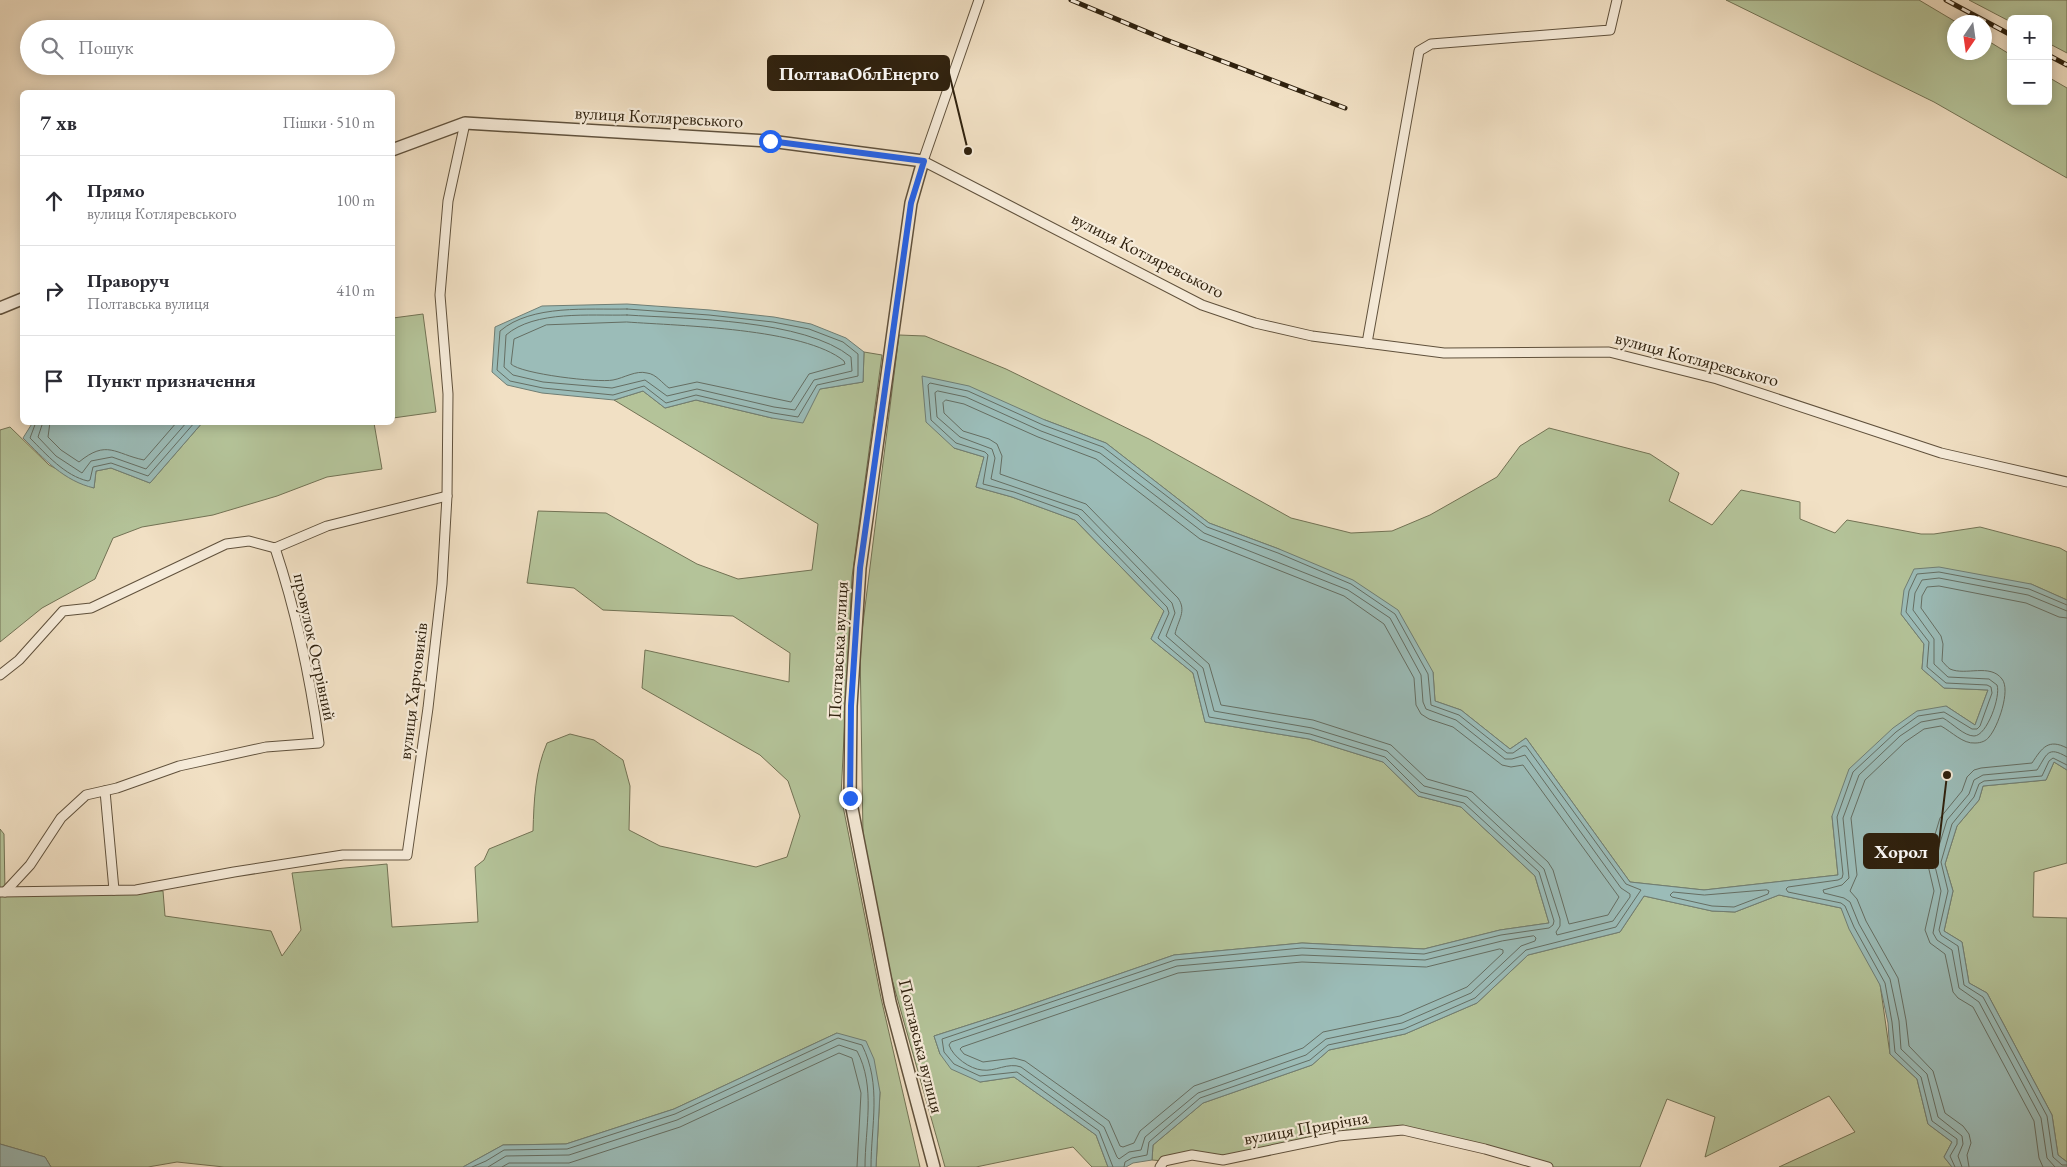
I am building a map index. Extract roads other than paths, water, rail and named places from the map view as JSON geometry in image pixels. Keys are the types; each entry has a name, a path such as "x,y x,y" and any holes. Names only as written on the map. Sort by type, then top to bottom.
{"street":[{"path":"924,161 979,0"},
{"path":"1367,343 1419,51 1431,44 1610,30 1617,0"},
{"name":"вулиця Котляревського","path":"395,149 465,123 770,141 924,161 1202,305 1255,323 1312,336 1444,353 1609,352 1717,378 1941,453 2067,482"},
{"name":"вулиця Харчовиків","path":"2,892 136,890 343,855 407,855 428,708 442,584 447,496 448,394 440,295 448,201 465,123"},
{"name":"Полтавська вулиця","path":"924,161 911,203 860,568 851,706 850,798 890,1002 934,1167"},
{"path":"0,308 20,300"},
{"path":"0,675 19,660 63,611 91,608 226,544 249,541 274,548 327,526 447,496"},
{"name":"провулок Острівний","path":"105,791 179,766 266,747 319,743 314,709 289,591 274,548"},
{"path":"2,892 30,864 61,818 86,795 105,791 114,890"},
{"name":"вулиця Прирічна","path":"1160,1167 1164,1161 1192,1155 1223,1160 1338,1136 1403,1130 1485,1149 1548,1167"}],"water":[{"path":"627,304 710,310 774,317 811,324 846,338 864,352 863,382 820,389 803,423 772,418 696,400 665,408 643,391 614,400 542,393 507,385 492,372 495,327 542,306"},
{"path":"922,376 969,386 1045,420 1106,443 1209,523 1279,549 1353,580 1398,610 1433,672 1435,701 1461,710 1510,749 1526,738 1630,882 1704,890 1838,875 1832,816 1849,769 1893,728 1917,711 1946,706 1975,725 1988,690 1944,688 1922,669 1924,644 1901,614 1904,590 1914,569 1939,567 2031,584 2067,600 2067,770 2054,762 2046,780 1983,786 1979,800 1957,826 1945,864 1953,891 1944,931 1962,942 1969,983 1987,993 2052,1115 2058,1155 2067,1162 2067,1167 1952,1167 1944,1157 1952,1142 1928,1124 1917,1079 1890,1054 1888,1023 1880,985 1849,929 1841,908 1779,895 1735,912 1712,911 1644,896 1620,932 1528,955 1477,1003 1405,1034 1329,1050 1312,1065 1203,1103 1153,1145 1152,1160 1133,1163 1126,1167 1108,1167 1096,1135 1014,1077 980,1082 951,1069 940,1054 934,1036 1174,955 1302,943 1424,949 1500,930 1549,923 1535,876 1461,807 1418,796 1383,762 1309,739 1205,722 1193,673 1151,639 1164,611 1075,520 1012,497 976,487 984,457 954,448 926,422"},
{"path":"31,425 200,425 150,483 111,468 96,471 94,488 83,485 64,475 23,438"},
{"path":"837,1033 866,1041 874,1059 880,1092 876,1167 463,1167 503,1145 566,1144 674,1109"},
{"path":"0,1144 45,1157 51,1167 0,1167"}],"railway":[{"path":"1071,0 1164,39 1345,108"},
{"path":"1946,0 2007,33"},
{"path":"2052,57 2067,65"}],"place":[{"name":"ПолтаваОблЕнерго","path":"968,151"},
{"name":"Хорол","path":"1947,775"}]}
